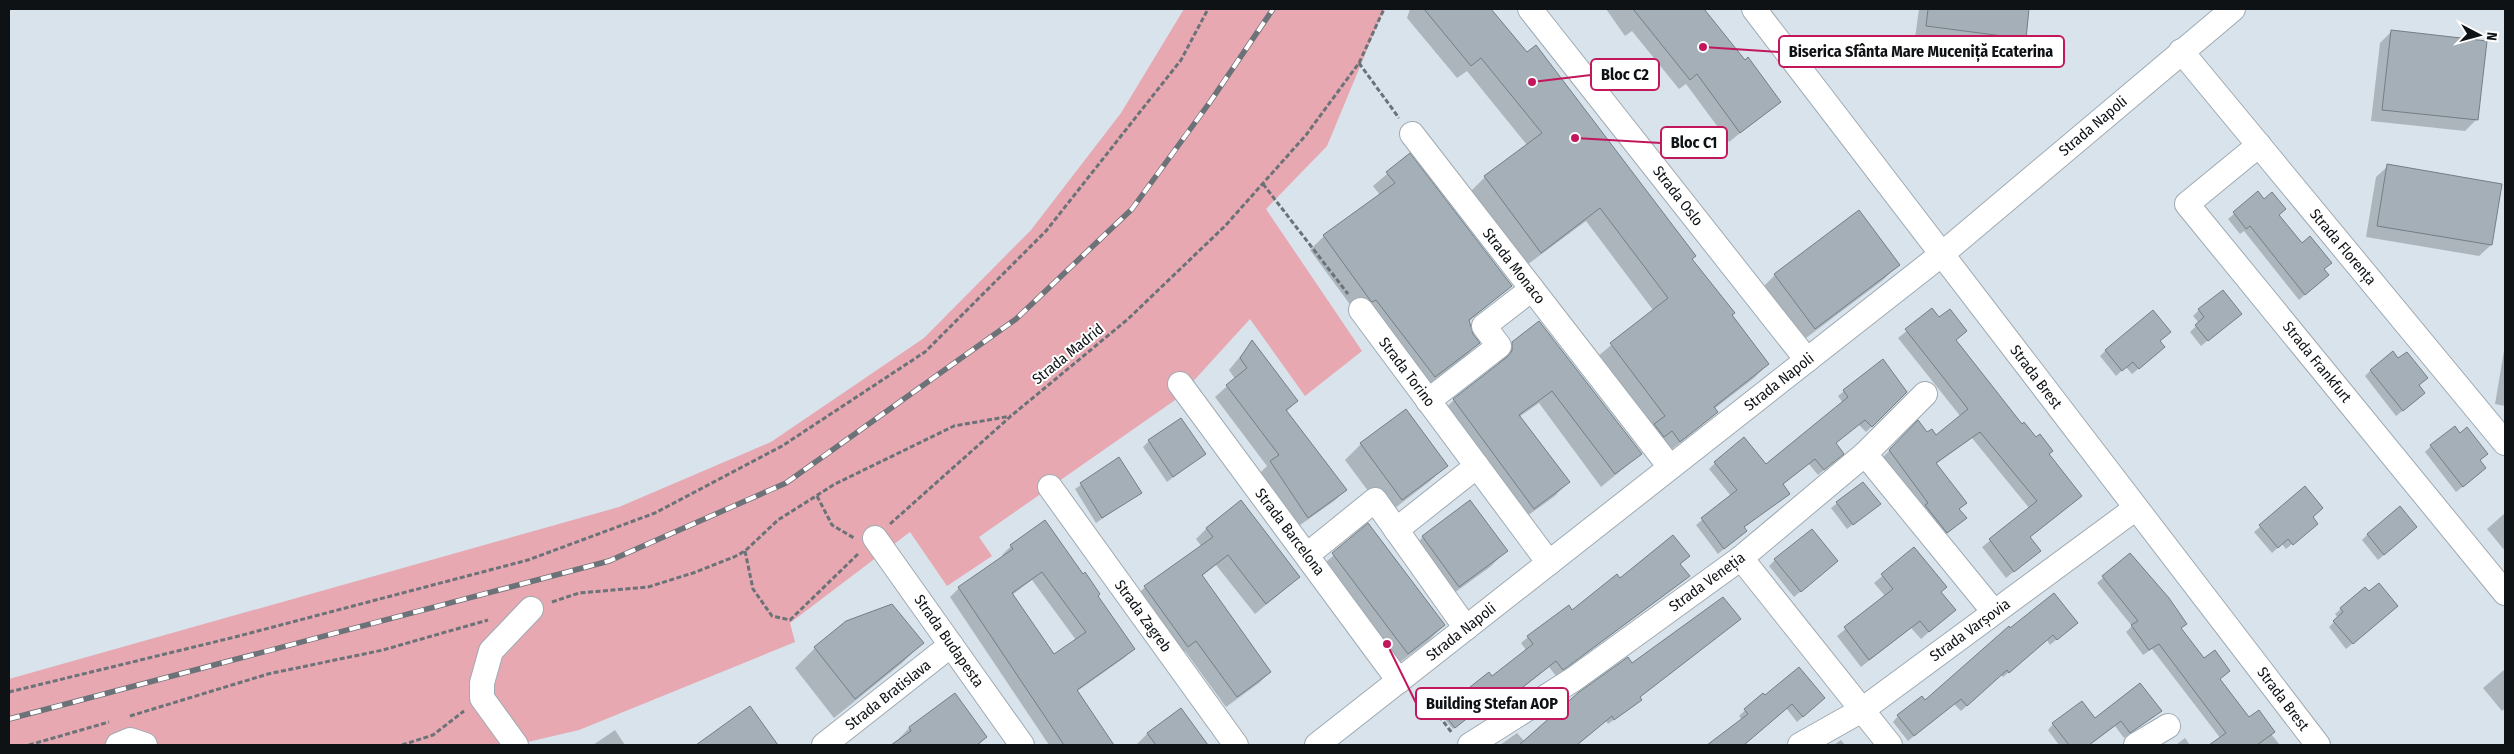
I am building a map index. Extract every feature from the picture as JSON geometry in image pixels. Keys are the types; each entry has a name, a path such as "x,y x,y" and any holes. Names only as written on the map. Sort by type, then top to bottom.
{"street":[{"name":"Strada Oslo","path":"1530,9 1807,360"},
{"name":"Strada Brest","path":"1754,9 2318,745"},
{"name":"Strada Napoli","path":"1320,744 1942,254 2233,9"},
{"name":"Strada Florența","path":"2181,51 2505,443"},
{"name":"Strada Monaco","path":"1412,134 1670,467"},
{"name":"Strada Frankfurt","path":"2259,145 2187,204 2505,593"},
{"path":"1428,401 1499,346 1484,326 1532,289"},
{"name":"Strada Torino","path":"1361,310 1549,563"},
{"name":"Strada Barcelona","path":"1180,384 1307,555 1403,678"},
{"name":"Strada Veneția","path":"1463,742 1574,679 1741,558 1865,454 1925,394"},
{"path":"1865,454 1994,612"},
{"path":"1396,530 1476,466"},
{"name":"Strada Zagreb","path":"1050,486 1236,745"},
{"path":"1307,555 1375,500 1466,628"},
{"name":"Strada Varșovia","path":"1800,745 1862,710 2136,508"},
{"name":"Strada Budapesta","path":"875,538 951,645 1014,742"},
{"path":"1741,558 1890,745"},
{"path":"516,745 482,698 482,683 491,651 531,609"},
{"name":"Strada Bratislava","path":"824,745 951,645"},
{"path":"2136,745 2168,726"},
{"path":"118,745 130,740 145,745"}],"path":[{"path":"9,692 244,634 528,560 655,513 782,446 925,352 1046,231 1181,60 1208,9"},
{"name":"Strada Madrid","path":"745,551 754,589 772,616 790,620 875,538 1011,416 1128,319 1225,226 1306,135 1359,64 1384,9"},
{"path":"1359,64 1412,134"},
{"path":"1263,184 1361,310"},
{"path":"817,496 832,525 853,538 875,538"},
{"path":"1403,678 1463,742"},
{"path":"402,745 432,735 482,698"}],"shaded area":[{"path":"1184,9 1384,9 1327,146 1266,209 1362,351 1305,396 1250,319 1178,398 979,537 992,556 947,586 910,532 790,623 795,642 579,730 515,745 9,745 9,679 619,507 771,442 924,338 1031,230 1121,113"}],"building":[{"path":"1424,9 1491,9 1527,52 1536,45 1696,256 1692,259 1735,313 1732,315 1769,364 1714,407 1718,412 1680,442 1672,431 1664,437 1654,424 1665,416 1610,343 1668,298 1600,208 1541,253 1484,176 1542,133 1481,58 1471,66"},
{"path":"1633,9 1704,9 1745,60 1748,57 1781,102 1740,133 1697,74 1690,80"},
{"path":"1928,9 2029,9 2026,39 1926,26"},
{"path":"2391,30 2487,41 2478,120 2382,110"},
{"path":"1410,153 1512,286 1469,320 1473,334 1480,343 1435,377 1376,300 1372,302 1370,300 1323,235 1395,183 1386,172"},
{"path":"2387,164 2502,184 2492,245 2377,226"},
{"path":"2258,191 2264,199 2272,192 2286,209 2279,215 2302,243 2310,236 2332,263 2324,269 2329,275 2305,295 2250,226 2246,229 2233,212"},
{"path":"1859,210 1900,265 1815,329 1774,274"},
{"path":"2223,290 2242,314 2208,341 2195,325 2204,317 2198,309"},
{"path":"1932,308 1939,317 1950,309 1967,331 1956,340 2022,424 2024,422 2036,437 2040,434 2053,451 2049,454 2082,496 2030,537 2041,551 2014,572 1989,539 2037,501 1980,432 1936,463 1967,503 1959,509 1967,518 1947,533 1925,505 1928,503 1889,450 1918,420 1927,432 1932,429 1936,435 1968,409 1905,329"},
{"path":"2153,310 2171,332 2160,341 2165,347 2139,369 2133,362 2122,371 2105,350"},
{"path":"1539,321 1642,454 1615,474 1552,391 1519,415 1570,482 1534,509 1453,399 1507,357 1512,351 1512,342"},
{"path":"1252,340 1298,401 1286,410 1347,490 1308,518 1270,461 1279,455 1226,385 1247,368 1240,358"},
{"path":"2393,351 2398,358 2407,352 2428,378 2419,385 2425,393 2403,411 2370,370"},
{"path":"1883,359 1907,392 1872,427 1865,420 1836,443 1844,454 1824,470 1815,459 1783,484 1790,494 1744,527 1747,531 1724,549 1701,518 1737,490 1714,462 1744,437 1766,464 1848,397 1843,390"},
{"path":"1406,409 1448,466 1402,500 1360,443"},
{"path":"1181,418 1206,454 1173,477 1148,440"},
{"path":"2455,426 2460,433 2467,427 2488,454 2480,460 2486,468 2463,487 2430,445"},
{"path":"1119,457 1142,493 1102,518 1080,483"},
{"path":"1863,482 1881,504 1853,525 1836,502"},
{"path":"2305,486 2323,508 2313,517 2318,524 2293,545 2288,539 2278,548 2259,525"},
{"path":"1241,500 1300,577 1266,604 1228,555 1202,575 1271,672 1237,697 1196,641 1188,647 1144,586 1213,537 1206,528"},
{"path":"1470,500 1508,551 1459,587 1422,536"},
{"path":"2400,506 2417,527 2384,555 2367,534"},
{"path":"1045,520 1083,574 1085,572 1100,594 1098,596 1135,649 1077,690 1114,745 1064,745 958,587 1013,549 1010,545","holes":["1042,572 1086,632 1054,654 1012,593"]},
{"path":"1368,523 1445,625 1408,654 1332,553"},
{"path":"1812,529 1838,561 1801,592 1774,559"},
{"path":"1673,535 1690,556 1680,564 1690,576 1563,670 1556,661 1509,698 1503,690 1455,728 1441,710 1489,672 1492,676 1533,644 1527,636 1569,605 1572,610 1617,574 1620,578"},
{"path":"1914,547 1947,587 1941,592 1956,610 1929,632 1920,621 1869,660 1844,627 1893,589 1881,574"},
{"path":"2130,553 2169,598 2187,624 2181,628 2204,658 2215,650 2230,671 2220,679 2249,717 2259,710 2275,732 2257,745 2209,745 2226,733 2159,644 2149,650 2131,625 2138,621 2102,576"},
{"path":"2379,583 2398,606 2353,644 2333,621 2343,612 2340,608 2365,587 2369,591"},
{"path":"2054,593 2078,623 2057,640 2053,635 2009,673 2007,670 1967,706 1961,699 1914,736 1897,715 1922,696 1925,700 2009,626 2010,628"},
{"path":"1723,597 1741,619 1640,697 1642,700 1614,720 1612,716 1577,745 1519,745 1579,692 1628,657 1632,663"},
{"path":"892,604 924,643 855,699 814,647 846,621"},
{"path":"1799,667 1825,698 1803,717 1792,704 1744,745 1707,745 1748,714 1744,709 1763,693 1765,695"},
{"path":"2140,683 2162,711 2130,733 2121,721 2089,745 2069,745 2052,723 2082,701 2095,718"},
{"path":"955,693 987,737 977,745 891,745 911,731 909,727"},
{"path":"750,706 778,745 696,745"},
{"path":"1181,708 1208,745 1156,745 1147,733"}],"railway":[{"path":"9,719 609,561 786,483 1016,319 1132,209 1210,102 1273,9"}],"place":[{"name":"Biserica Sfânta Mare Muceniță Ecaterina","path":"1703,47"},
{"name":"Bloc C2","path":"1532,82"},
{"name":"Bloc C1","path":"1575,138"},
{"name":"Building Stefan AOP","path":"1387,644"}]}
